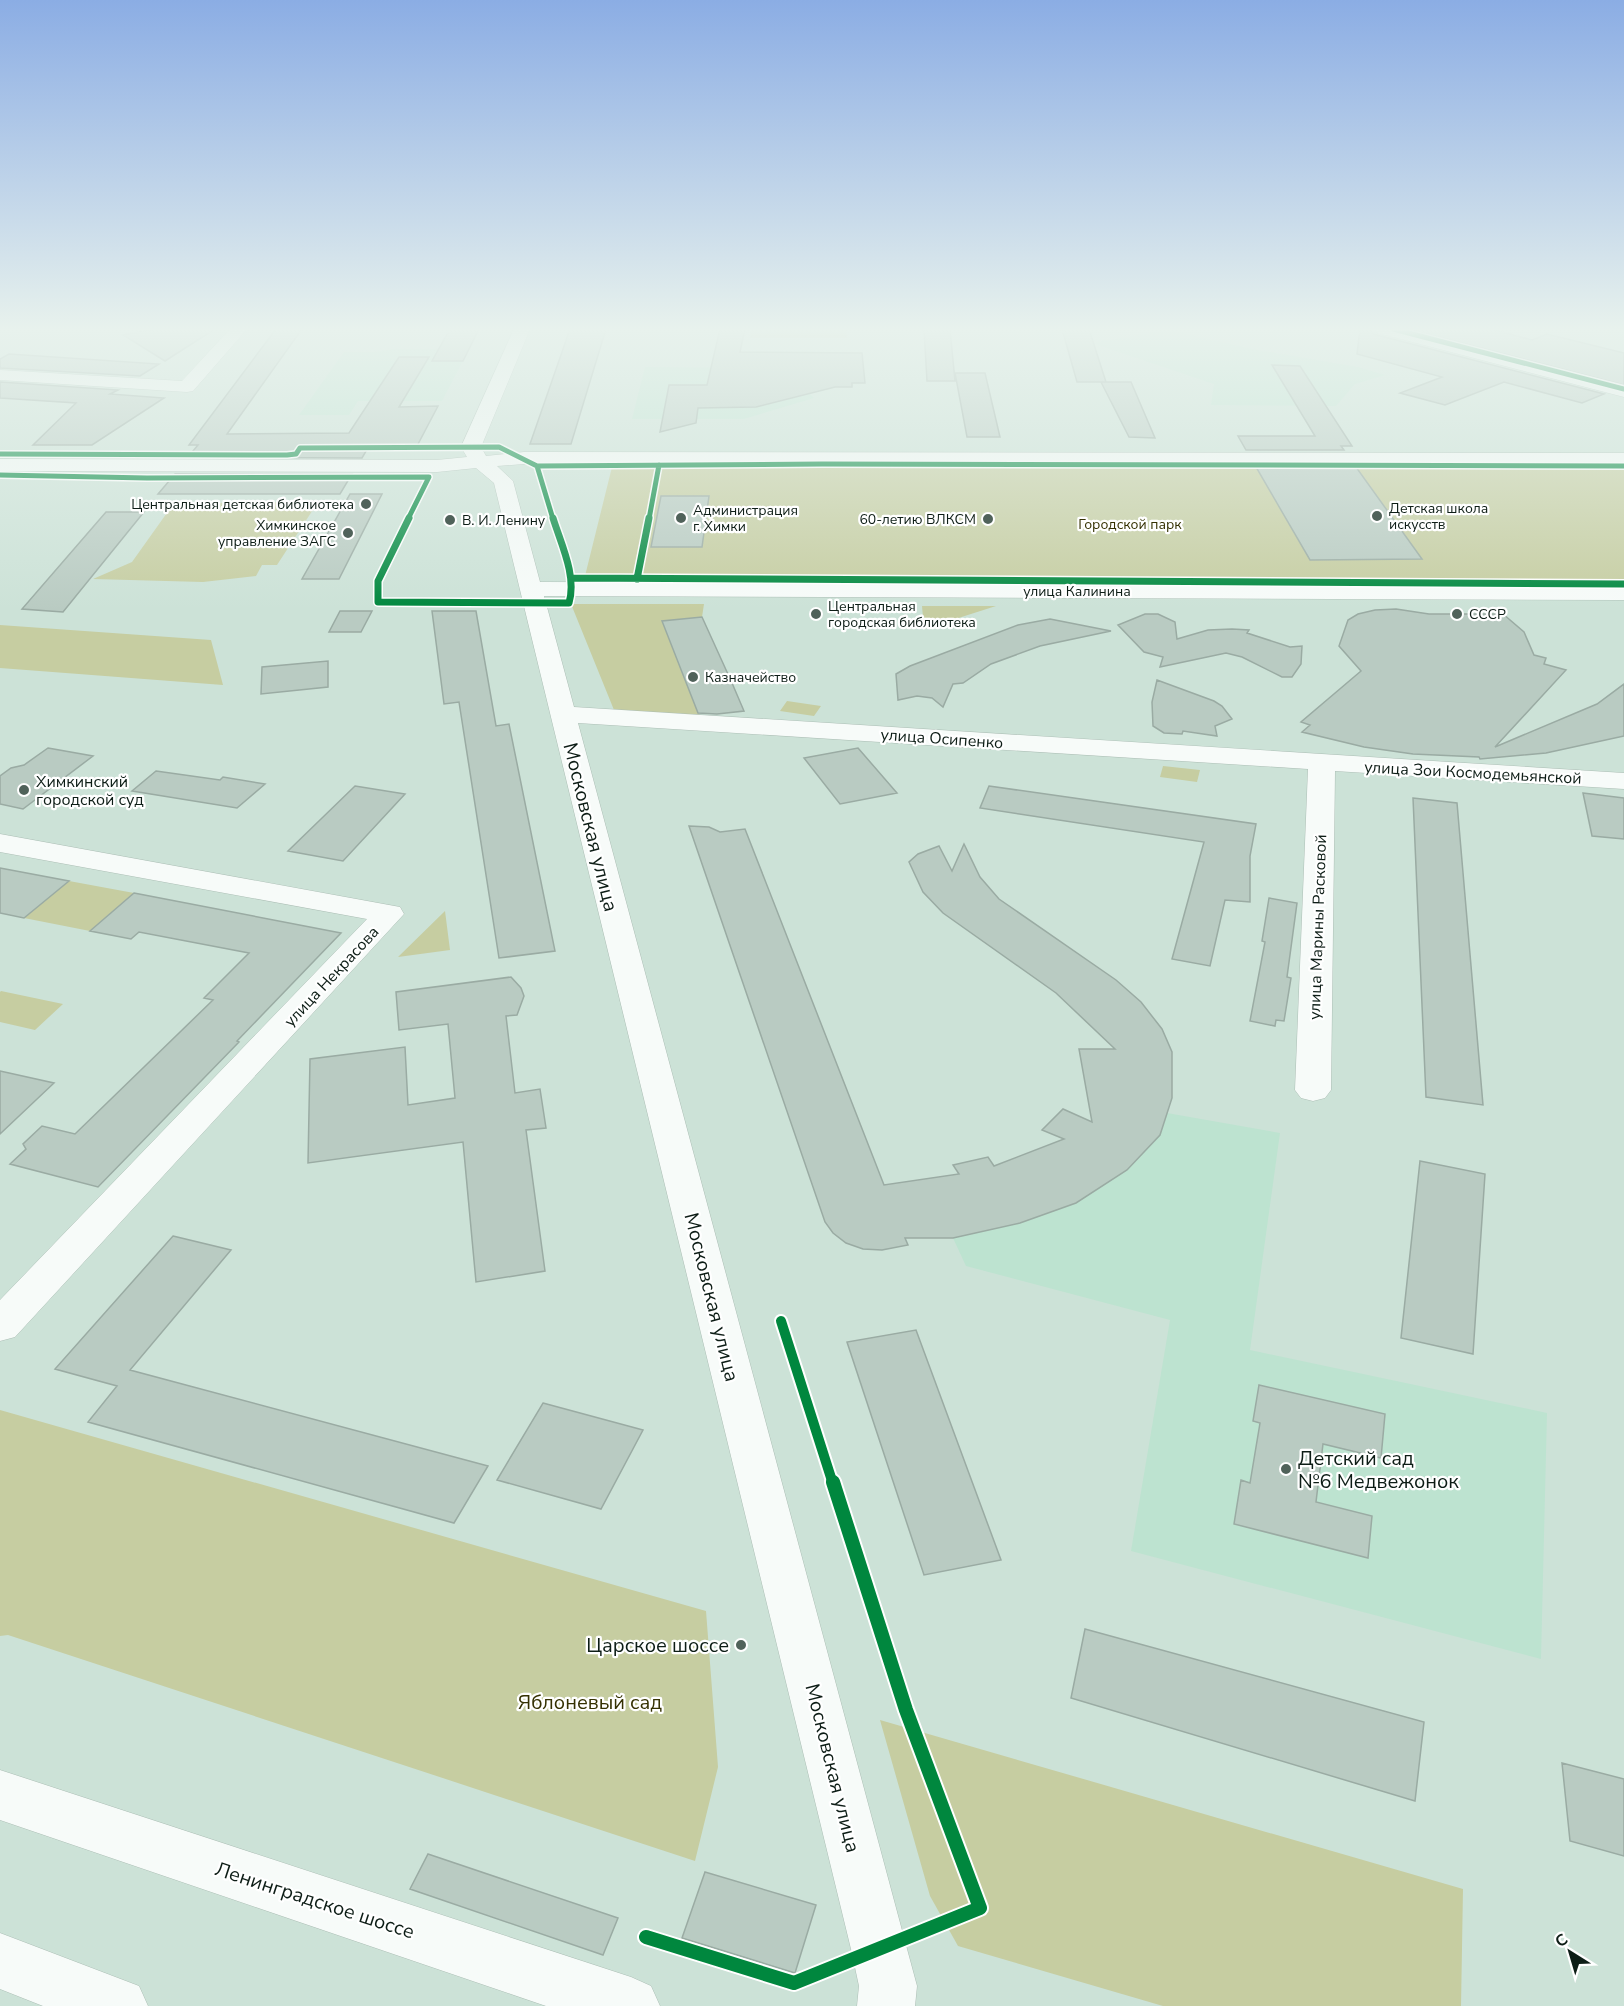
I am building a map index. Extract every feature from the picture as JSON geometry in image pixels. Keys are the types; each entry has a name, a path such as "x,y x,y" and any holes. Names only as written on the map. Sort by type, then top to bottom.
{"main road":[{"path":"478,459 471,447 482,423"},
{"path":"0,465 426,466 478,459 921,457 1624,459"},
{"name":"Московская улица","path":"478,459 503,481 879,1948 888,1986 886,2006"},
{"name":"улица Калинина","path":"530,585 1624,593"},
{"name":"улица Осипенко","path":"562,714 1322,763"},
{"name":"улица Зои Космодемьянской","path":"1322,763 1624,781"},
{"name":"улица Марины Расковой","path":"1312,1090 1322,763"},
{"name":"улица Некрасова","path":"0,843 389,914 0,1326"},
{"name":"Ленинградское шоссе","path":"0,1795 631,2006"},
{"path":"0,1961 119,2006"}],"shaded area":[{"path":"1167,1113 1280,1133 1250,1350 1547,1413 1541,1659 1131,1551 1170,1320 966,1266 953,1238 1020,1223 1076,1203 1127,1170 1160,1135"}],"green space":[{"name":"Городской парк","path":"618,463 1624,463 1624,589 588,583 585,576 612,467"},
{"path":"318,502 277,565 262,565 256,576 203,582 93,579 132,562 174,503"},
{"path":"571,604 704,604 702,617 662,621 700,716 614,710"},
{"path":"922,606 996,606 924,629"},
{"path":"0,625 211,640 223,685 0,668"},
{"path":"787,701 821,706 814,716 780,711"},
{"path":"1163,766 1200,770 1197,782 1160,777"},
{"path":"69,881 134,893 90,931 24,918"},
{"path":"445,911 450,950 398,957"},
{"path":"0,992 63,1004 35,1030 0,1022"},
{"name":"Яблоневый сад","path":"0,1410 706,1611 718,1767 695,1861 8,1635 0,1636"},
{"path":"880,1720 1463,1889 1461,2006 1163,2006 958,1946 930,1896"}],"building":[{"path":"56,423 126,423 92,445 33,445"},
{"path":"206,423 235,423 227,434 349,433 356,423 429,423 417,446 369,446 362,458 188,457 198,445 189,445"},
{"path":"537,423 578,423 571,444 530,444"},
{"path":"662,423 696,423 696,423 660,432"},
{"path":"964,423 997,423 1000,437 967,437"},
{"path":"1122,423 1148,423 1155,438 1129,437"},
{"path":"1307,423 1337,423 1352,446 1341,446 1344,450 1246,450 1238,436 1315,436"},
{"path":"1256,467 1356,467 1422,559 1310,560"},
{"path":"175,474 352,474 340,494 158,494"},
{"path":"350,494 382,494 339,579 302,579"},
{"path":"661,496 709,496 702,547 651,547"},
{"path":"106,512 144,512 63,612 22,609"},
{"path":"1396,609 1429,614 1503,614 1524,632 1534,655 1546,658 1544,664 1566,670 1495,747 1597,704 1624,684 1624,736 1546,753 1480,759 1479,757 1413,754 1364,747 1302,732 1310,725 1301,722 1361,671 1339,646 1348,620 1358,614 1375,610"},
{"path":"340,611 372,611 361,632 329,632"},
{"path":"432,611 476,611 496,726 509,724 555,951 499,958 459,702 444,704"},
{"path":"1145,614 1158,614 1175,622 1177,639 1208,630 1232,629 1249,630 1247,633 1290,647 1302,646 1301,664 1292,677 1282,677 1242,657 1226,653 1160,667 1163,657 1144,652 1118,625"},
{"path":"702,617 744,711 717,714 698,713 662,621"},
{"path":"1050,619 1111,631 1040,646 991,664 963,683 953,684 943,707 932,698 917,696 898,700 896,674 910,666 1018,625"},
{"path":"328,661 328,687 261,694 262,667"},
{"path":"1157,680 1214,701 1222,706 1232,719 1215,726 1217,736 1183,731 1182,734 1164,733 1153,726 1152,702"},
{"name":"Химкинский городской суд","path":"48,748 93,756 23,809 0,804 0,776 11,768 24,765"},
{"path":"858,748 897,793 840,804 804,758"},
{"path":"156,771 220,780 223,777 265,784 237,808 132,791"},
{"path":"355,786 405,794 343,861 288,851"},
{"path":"989,786 1256,824 1250,856 1250,902 1225,900 1210,966 1172,959 1204,842 980,808"},
{"path":"1583,793 1624,798 1624,839 1592,836"},
{"path":"1413,798 1457,803 1483,1105 1426,1097"},
{"path":"689,826 709,827 720,832 745,829 884,1185 959,1174 953,1165 988,1157 994,1166 1064,1139 1042,1130 1063,1109 1092,1122 1079,1049 1115,1049 1056,993 943,913 923,892 909,862 918,854 939,846 952,871 964,844 980,877 999,899 1116,980 1141,1002 1162,1029 1172,1052 1172,1098 1160,1135 1127,1170 1076,1203 1020,1223 953,1238 905,1238 908,1245 882,1250 863,1249 846,1243 833,1233 825,1222"},
{"path":"0,868 69,881 24,918 0,913"},
{"path":"134,893 341,933 98,1187 10,1164 26,1149 23,1144 42,1126 75,1134 213,1000 204,998 249,953 139,932 131,939 90,931"},
{"path":"1269,898 1297,903 1287,977 1291,978 1284,1021 1276,1020 1275,1026 1250,1021 1265,942 1262,941"},
{"path":"511,977 521,988 524,996 517,1015 506,1016 515,1093 540,1089 546,1128 526,1130 545,1271 476,1282 463,1142 308,1163 310,1059 405,1047 408,1105 455,1098 448,1024 399,1030 396,992"},
{"path":"0,1071 54,1083 0,1134"},
{"path":"1420,1161 1485,1174 1473,1354 1401,1338"},
{"path":"173,1236 231,1250 130,1370 488,1466 454,1523 88,1422 117,1386 55,1369"},
{"path":"916,1330 1001,1560 924,1575 847,1342"},
{"name":"Детский сад №6 Медвежонок","path":"1259,1385 1385,1414 1381,1458 1323,1444 1316,1502 1372,1516 1368,1558 1234,1524 1241,1480 1250,1483 1260,1423 1253,1421"},
{"path":"543,1403 643,1430 601,1509 497,1480"},
{"path":"1085,1629 1424,1722 1415,1801 1071,1698"},
{"path":"1562,1763 1624,1779 1624,1856 1570,1841"},
{"path":"428,1854 618,1918 603,1955 410,1889"},
{"path":"705,1872 816,1905 795,1973 682,1938"}],"cycle path":[{"path":"0,454 287,455 296,454 300,448 499,447 537,466 822,464 1624,466"},
{"path":"637,579 659,465"},
{"path":"0,475 147,478 429,477 378,581 378,602 569,603 573,590 571,578 537,466"},
{"path":"571,578 1624,584"},
{"path":"646,1937 794,1983 980,1908 906,1710 781,1321"}],"place":[{"name":"Центральная детская библиотека","path":"366,504"},
{"name":"Детская школа искусств","path":"1377,516"},
{"name":"Администрация г. Химки","path":"681,518"},
{"name":"60-летию ВЛКСМ","path":"988,519"},
{"name":"В. И. Ленину","path":"450,520"},
{"name":"Химкинское управление ЗАГС","path":"348,533"},
{"name":"Центральная городская библиотека","path":"816,614"},
{"name":"СССР","path":"1457,614"},
{"name":"Казначейство","path":"693,677"},
{"name":"Химкинский городской суд","path":"24,790"},
{"name":"Детский сад №6 Медвежонок","path":"1286,1469"},
{"name":"Царское шоссе","path":"741,1645"}]}
